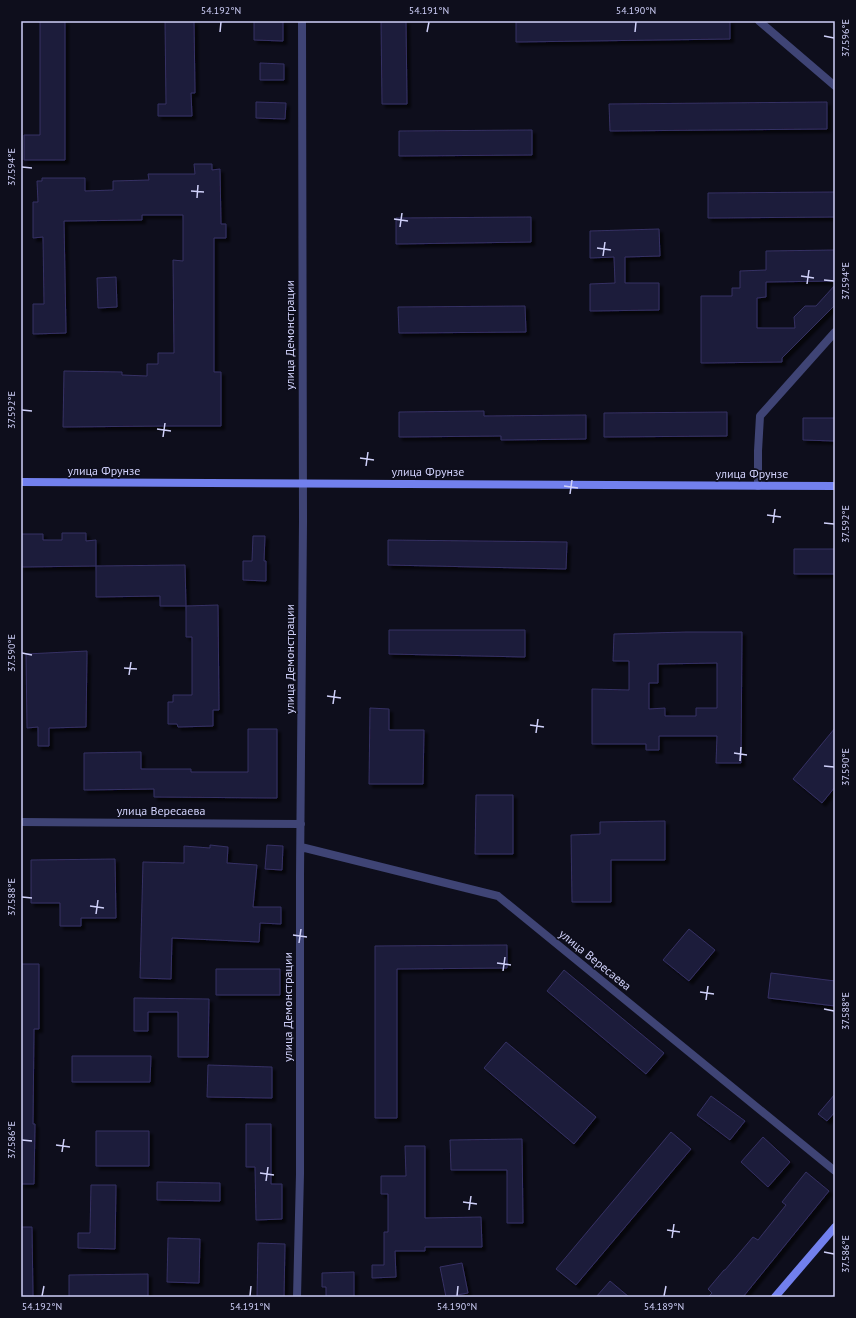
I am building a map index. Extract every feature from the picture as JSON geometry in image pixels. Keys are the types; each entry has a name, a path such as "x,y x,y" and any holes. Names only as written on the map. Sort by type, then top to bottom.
{"street":[{"name":"улица Демонстрации","path":"297,1297 300,1174 303,483 302,21"},
{"path":"759,21 835,86"},
{"path":"758,486 760,416 835,332"},
{"name":"улица Фрунзе","path":"21,482 835,486"},
{"name":"улица Вересаева","path":"21,822 301,824"},
{"name":"улица Вересаева","path":"301,848 498,896 835,1171"},
{"path":"775,1297 835,1227"}],"building":[{"path":"40,21 65,21 65,160 24,160 24,135 40,135"},
{"path":"165,21 194,21 195,93 191,93 192,116 158,116 158,104 166,104"},
{"path":"254,21 283,21 283,41 254,40"},
{"path":"381,21 406,21 407,104 382,104"},
{"path":"516,21 730,21 730,39 516,42"},
{"path":"260,63 284,64 284,80 260,80"},
{"path":"256,102 286,103 285,119 256,118"},
{"path":"827,102 827,129 610,131 609,104"},
{"path":"532,130 532,155 399,156 399,131"},
{"path":"194,164 212,164 212,170 220,169 221,224 226,224 226,238 214,238 214,372 221,372 221,426 63,427 64,371 122,372 122,375 147,376 147,364 158,364 158,353 174,353 173,260 183,261 183,215 142,215 142,220 64,221 66,333 33,334 33,304 44,304 43,237 33,238 33,202 38,202 37,181 42,181 42,178 85,178 85,191 113,190 113,181 149,180 148,174 195,174"},
{"path":"835,192 835,217 708,218 708,193"},
{"path":"531,217 531,242 396,244 396,218"},
{"path":"659,229 660,256 625,257 625,283 659,283 659,310 590,311 590,284 615,283 614,257 590,258 590,231"},
{"path":"834,250 834,281 766,282 766,297 757,298 757,328 795,328 794,317 805,306 816,306 835,285 835,305 782,358 782,362 701,363 701,296 732,296 732,288 740,288 740,271 766,270 766,251"},
{"path":"116,277 117,307 98,308 97,278"},
{"path":"525,306 526,332 399,333 398,307"},
{"path":"484,411 484,416 586,415 586,439 501,440 501,436 399,437 399,412"},
{"path":"727,412 727,436 604,437 604,413"},
{"path":"803,418 835,418 835,441 803,440"},
{"path":"62,533 86,533 86,541 96,540 96,566 21,567 21,534 43,534 43,540 62,540"},
{"path":"253,536 265,536 264,561 266,561 266,581 243,580 243,561 252,561"},
{"path":"388,540 567,542 566,569 388,565"},
{"path":"794,549 835,549 835,574 794,574"},
{"path":"185,565 186,606 160,606 160,596 96,597 96,566"},
{"path":"218,605 219,710 213,710 213,726 178,727 177,724 168,724 168,702 173,702 173,695 192,695 192,637 186,637 186,606"},
{"path":"389,630 525,630 525,657 389,654"},
{"path":"742,632 741,763 716,763 717,736 659,736 659,750 646,750 646,744 592,744 592,689 629,690 629,661 613,661 614,634","holes":["717,663 717,708 696,708 696,716 665,716 665,708 649,709 649,683 658,683 658,664"]},
{"path":"87,651 86,727 49,728 49,746 38,746 38,727 27,728 26,654"},
{"path":"370,708 389,709 389,730 424,730 423,784 369,784"},
{"path":"835,728 835,787 822,803 793,779"},
{"path":"248,729 277,729 277,798 154,797 154,789 84,790 84,753 141,752 141,769 191,769 191,772 248,772"},
{"path":"476,795 513,795 513,854 475,854"},
{"path":"665,821 665,860 611,860 611,902 572,902 571,835 600,834 600,822"},
{"path":"210,845 228,847 227,863 257,865 253,907 281,907 281,924 260,923 259,942 172,938 171,979 140,978 143,862 184,863 184,846 210,848"},
{"path":"267,845 283,846 282,870 265,869"},
{"path":"115,859 116,918 81,918 81,926 60,926 60,903 31,903 31,860"},
{"path":"689,929 715,950 689,981 663,960"},
{"path":"507,945 507,968 397,969 397,1118 375,1118 375,946"},
{"path":"21,964 39,964 39,1029 34,1029 34,1184 21,1184"},
{"path":"216,969 280,969 280,995 216,995"},
{"path":"564,970 664,1053 646,1074 547,991"},
{"path":"771,973 835,981 835,1006 768,998"},
{"path":"134,998 209,999 208,1057 178,1057 178,1012 148,1012 148,1031 134,1031"},
{"path":"506,1042 596,1117 574,1144 484,1068"},
{"path":"72,1056 151,1056 150,1082 72,1082"},
{"path":"208,1065 272,1067 272,1098 207,1097"},
{"path":"835,1094 835,1112 827,1121 818,1114"},
{"path":"711,1096 745,1121 730,1140 697,1115"},
{"path":"246,1124 271,1124 271,1184 282,1184 282,1219 256,1220 255,1167 246,1167"},
{"path":"96,1131 149,1131 149,1166 96,1166"},
{"path":"671,1132 691,1149 576,1285 556,1269"},
{"path":"763,1137 790,1162 768,1187 741,1162"},
{"path":"522,1139 523,1223 507,1223 507,1170 451,1170 450,1140"},
{"path":"405,1146 425,1146 425,1218 481,1217 482,1247 425,1247 425,1251 395,1251 396,1277 372,1278 372,1265 384,1265 384,1232 388,1232 388,1194 381,1194 381,1176 406,1176"},
{"path":"806,1172 829,1191 743,1297 708,1297 712,1293 708,1289 753,1237 758,1240 786,1205 782,1202"},
{"path":"157,1182 220,1183 220,1201 157,1200"},
{"path":"91,1185 116,1185 115,1249 78,1248 78,1233 90,1233"},
{"path":"21,1227 32,1227 33,1297 21,1297"},
{"path":"168,1238 200,1239 199,1283 167,1282"},
{"path":"258,1243 285,1244 284,1297 257,1297"},
{"path":"462,1263 468,1293 446,1297 440,1267"},
{"path":"354,1272 354,1297 326,1297 326,1287 322,1287 322,1273"},
{"path":"148,1274 148,1297 69,1297 69,1275"},
{"path":"610,1281 629,1297 596,1297"}]}
